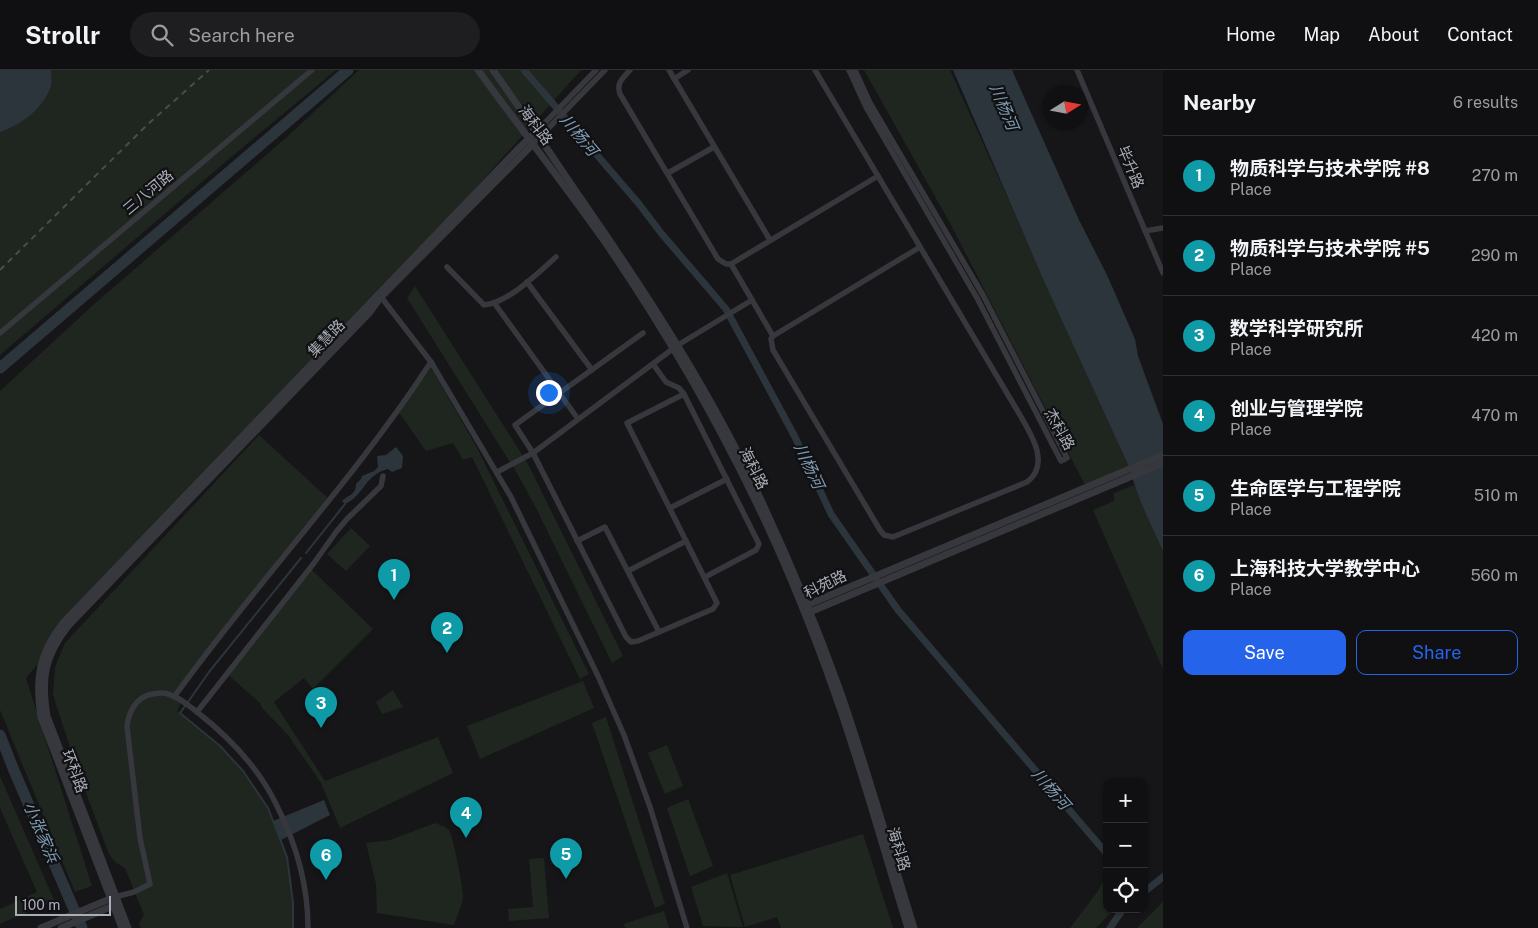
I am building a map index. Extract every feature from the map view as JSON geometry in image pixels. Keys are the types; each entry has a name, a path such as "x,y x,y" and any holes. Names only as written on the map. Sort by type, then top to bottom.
{"street":[{"name":"三八河路","path":"0,333 312,70"},
{"name":"海科路","path":"478,70 605,243 676,347"},
{"name":"海科路","path":"494,70 637,281 744,466 782,546 840,690 914,928"},
{"name":"集慧路","path":"65,624 370,312 382,297 553,119 596,70"},
{"name":"集慧路","path":"567,104 605,70"},
{"path":"630,70 619,82 619,90 718,259 726,264 730,264 878,176"},
{"path":"669,70 770,240"},
{"path":"674,78 688,70"},
{"path":"815,70 1018,410 1039,457 1038,468 1027,482 898,536 888,537 884,534 773,350 771,340 773,336 920,247"},
{"name":"杰科路","path":"849,70 871,115 977,298 1061,461 1067,458 983,295 870,103 854,70"},
{"name":"毕升路","path":"1077,70 1163,273"},
{"name":"集慧路","path":"65,624 531,142"},
{"path":"668,173 714,147"},
{"path":"1145,231 1163,228"},
{"path":"447,267 484,305 495,304 527,282 556,257"},
{"path":"730,264 773,336"},
{"path":"527,282 592,370"},
{"path":"382,297 430,362 511,497 598,676 624,735 650,807 687,927 694,928"},
{"path":"497,472 533,453 676,347 752,300"},
{"path":"495,304 578,420"},
{"path":"643,333 515,425 533,453 628,640 631,642 638,641 715,608 716,599 627,423 684,394"},
{"path":"174,697 204,656 288,553 398,411 430,362"},
{"path":"653,364 668,385 679,388 684,394 758,541 756,550 705,577"},
{"name":"科苑路","path":"807,609 1062,501 1163,455"},
{"name":"科苑路","path":"1062,501 1163,463"},
{"path":"197,712 347,518 381,486 383,476"},
{"path":"670,508 727,479"},
{"path":"577,541 606,527 659,632"},
{"path":"628,571 686,541"},
{"name":"海科路","path":"807,609 856,757 908,928"},
{"name":"环科路","path":"65,624 49,655 44,673 43,694 47,716 122,928"},
{"path":"41,928 60,926 150,884 140,838 126,726 135,703 146,694 162,693 183,702 215,726 243,755 276,802 291,836 305,884 308,928"},
{"name":"环科路","path":"114,901 128,928"}],"shaded area":[{"path":"0,70 336,70 0,355"},
{"path":"359,70 581,70 404,268 143,540 26,678 92,886 75,892 0,710 0,391 92,306 288,136"},
{"path":"864,70 950,70 1130,469 1086,487 951,225"},
{"path":"415,286 528,464 623,656 612,663 518,475 407,298"},
{"path":"431,368 476,446 589,674 580,679 472,457 463,460 453,443 426,451 398,411"},
{"path":"259,435 330,500 174,697 182,701 177,711 201,730 228,756 253,786 273,819 286,854 290,872 293,899 293,928 141,928 139,923 144,915 125,868 115,862 109,854 77,769 53,695 55,667 65,643"},
{"path":"1134,485 1163,551 1163,669 1093,510 1114,501 1114,493"},
{"path":"351,528 370,546 346,571 327,554"},
{"path":"310,568 373,629 313,689 304,678 274,702 325,781 438,737 453,773 340,828 321,783 288,735 262,708 260,703 227,674"},
{"path":"583,681 594,708 480,759 467,726"},
{"path":"393,690 403,707 382,714 376,702"},
{"path":"606,717 665,904 655,908 592,723"},
{"path":"667,745 683,786 665,794 648,753"},
{"path":"0,776 54,900 0,924 0,909 37,892 0,808"},
{"path":"688,799 713,866 690,876 667,808"},
{"path":"435,823 449,830 460,875 463,899 454,925 377,913 376,884 366,843 390,840"},
{"path":"863,834 893,928 781,928 777,917 745,927 730,875"},
{"path":"544,858 549,918 509,921 508,909 533,907 529,859"},
{"path":"727,873 743,927 703,926 691,887"},
{"path":"1103,881 1103,913 1110,913 1096,928 1070,928 1098,891"},
{"path":"1163,902 1163,928 1137,928"},
{"path":"664,911 669,928 626,928 623,924"}],"water":[{"path":"0,70 51,70 51,86 43,102 31,115 16,125 0,132"},
{"path":"953,70 1012,70 1135,339 1138,356 1163,424 1163,551 1140,501 1130,469 1044,281"},
{"path":"396,447 403,456 402,468 392,472 388,469 380,472 369,480 357,496 345,504 342,501 353,493 356,484 362,476 374,471 378,467 377,456 386,455"},
{"path":"324,800 330,815 281,840 273,821"}],"waterway":[{"path":"0,368 348,70"},
{"name":"川杨河","path":"524,70 726,309 795,437 831,514 898,610 1103,849"},
{"path":"306,553 345,504"},
{"path":"188,702 209,672 301,558"},
{"path":"185,706 180,713 220,746 243,771 268,808 287,857 293,903 293,928"},
{"name":"小张家浜","path":"0,735 82,928"},
{"path":"1148,889 1163,877"},
{"path":"1110,928 1120,913"}],"railway":[{"path":"0,270 147,125 209,70"}],"place":[{"name":"物质科学与技术学院 #8","path":"394,600"},
{"name":"物质科学与技术学院 #5","path":"447,653"},
{"name":"数学科学研究所","path":"321,728"},
{"name":"创业与管理学院","path":"466,838"},
{"name":"生命医学与工程学院","path":"566,879"},
{"name":"上海科技大学教学中心","path":"326,880"}]}
